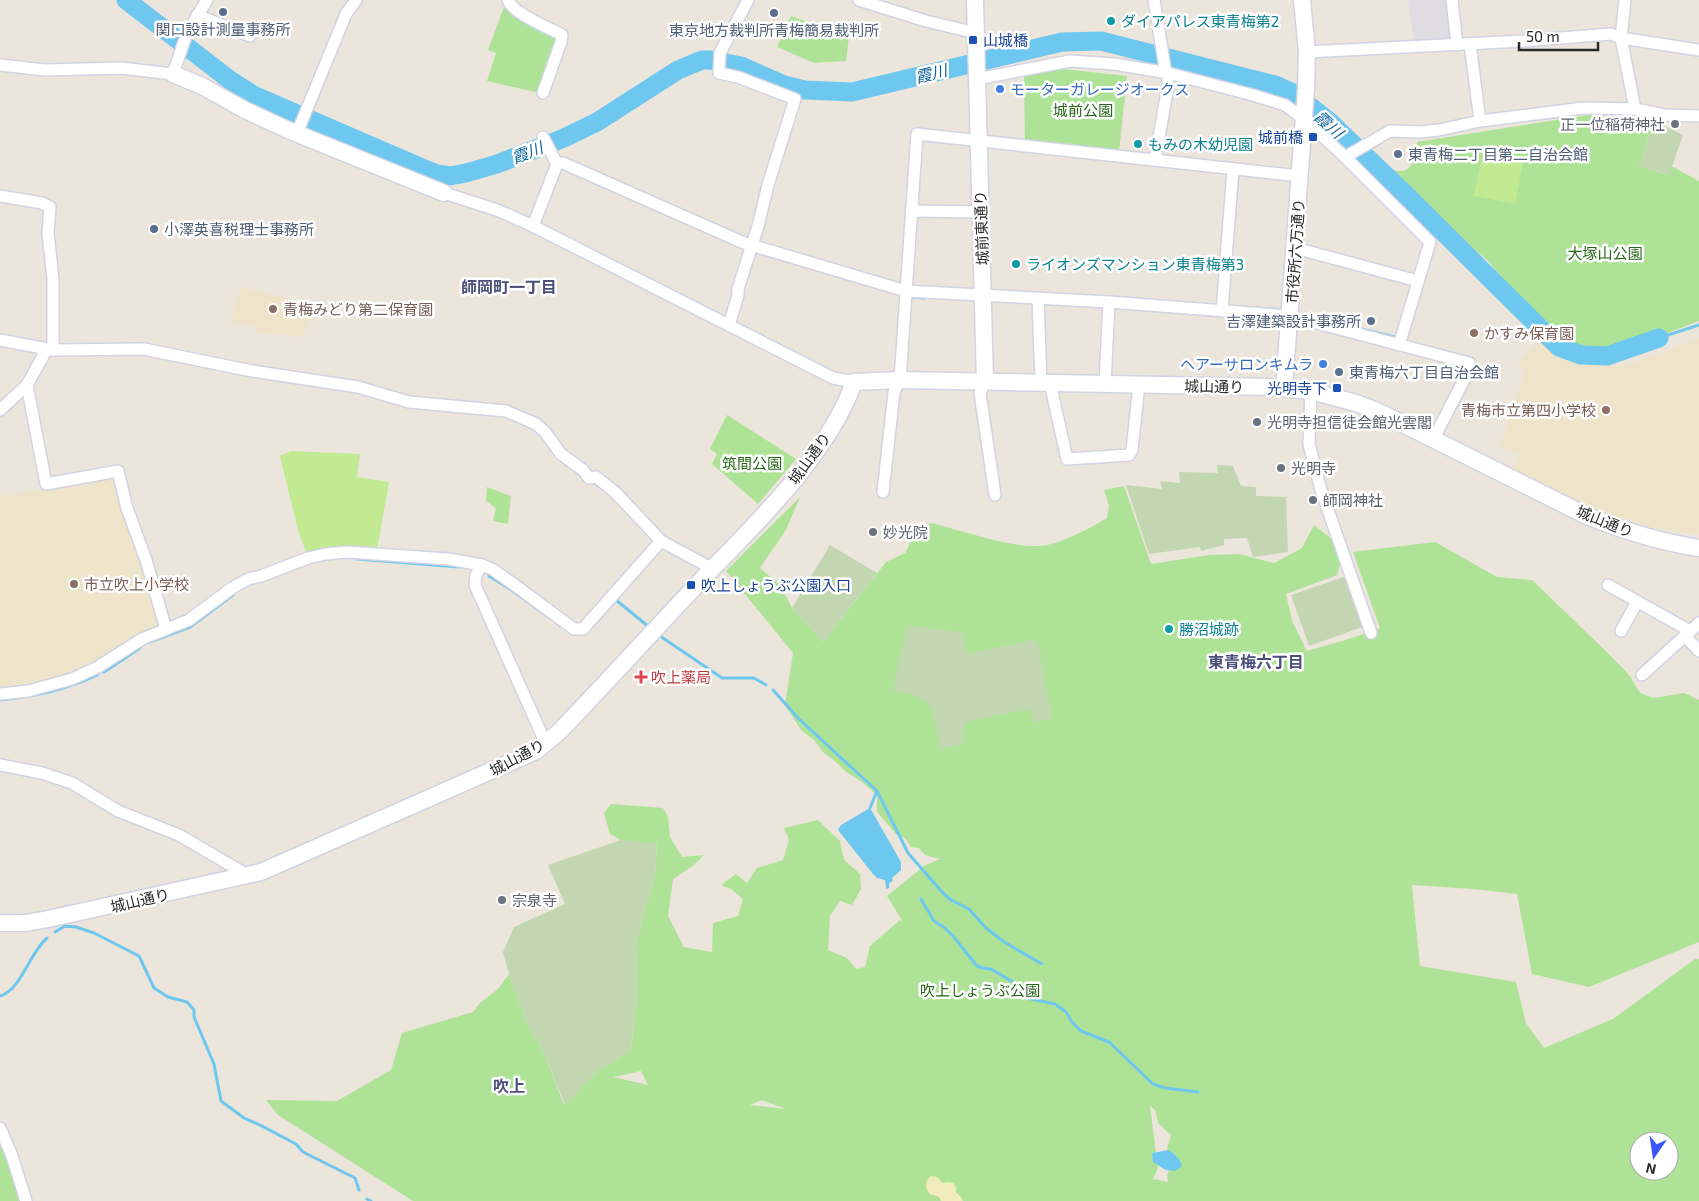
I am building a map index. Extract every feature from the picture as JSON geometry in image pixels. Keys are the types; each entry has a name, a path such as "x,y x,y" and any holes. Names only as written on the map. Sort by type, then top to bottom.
{"street":[{"path":"173,74 186,35 207,0"},
{"path":"299,129 346,14 356,0"},
{"path":"508,0 509,5 520,13 562,35 542,93"},
{"path":"729,325 795,99 738,77 720,73 719,71 720,53 748,0"},
{"path":"860,0 926,21 976,33"},
{"path":"975,0 977,77 1070,62 1114,64 1166,71 1269,100 1284,105 1304,116 1347,156 1430,242 1400,342"},
{"path":"1154,0 1168,86 1155,160"},
{"path":"1302,0 1307,52 1304,116"},
{"path":"1452,0 1456,45"},
{"path":"1625,0 1621,38 1635,109"},
{"path":"197,15 250,36"},
{"path":"1307,52 1456,45 1612,34 1621,38 1699,50"},
{"path":"1470,44 1480,121"},
{"path":"0,65 44,70 121,68 173,74 202,86 245,110 299,129 444,192 497,210 533,226 833,378 854,382"},
{"name":"城前東通り","path":"977,77 985,382"},
{"path":"1347,156 1390,131 1420,132 1439,130 1480,121 1584,108 1635,109 1664,115 1699,116"},
{"name":"市役所六万通り","path":"1284,388 1304,116"},
{"path":"883,492 894,392 900,380 917,134 1300,176"},
{"path":"533,226 557,164 543,137"},
{"path":"557,164 563,163 751,245 906,291 1290,312 1469,363 1468,372 1434,438"},
{"path":"1223,307 1233,169"},
{"path":"0,196 42,203 50,207 48,240 54,279 50,349 27,385 0,410"},
{"path":"912,212 981,212"},
{"path":"1295,248 1418,281"},
{"path":"1038,298 1045,383 1067,459 1129,456 1132,450 1139,384"},
{"path":"1105,384 1109,302"},
{"path":"0,340 50,349 144,348 252,371 358,387 409,402 506,411 536,424 545,432 561,454 583,470 589,478 596,478 615,492 661,541 712,569"},
{"name":"城山通り","path":"0,923 26,923 48,919 250,876 273,868 536,751 546,744 773,506 824,440 849,398 854,382 900,380 1139,384 1284,388 1311,391 1370,408 1434,438 1587,516 1613,527 1661,541 1699,548"},
{"path":"985,382 980,394 996,495"},
{"path":"27,385 46,484 118,471 127,508 146,560 166,629"},
{"path":"1311,391 1309,444 1322,490 1372,633"},
{"path":"0,694 28,691 72,679 98,667 142,639 189,620 240,583 324,554 347,552 448,559 482,565 492,569 574,629 583,629 661,541"},
{"path":"482,565 476,575 475,585 546,744"},
{"path":"1608,584 1637,602 1692,630 1699,651"},
{"path":"1621,631 1637,602"},
{"path":"1642,675 1692,630"},
{"path":"0,765 42,773 72,783 118,811 180,835 250,876"},
{"path":"0,1128 12,1156 26,1201"}],"shaded area":[{"path":"1408,0 1448,0 1451,37 1449,40 1414,42"},
{"name":"青梅みどり第二保育園","path":"241,287 310,304 314,313 306,325 305,337 257,333 256,325 229,323"},
{"name":"青梅市立第四小学校","path":"1699,338 1699,535 1642,526 1593,508 1513,470 1520,455 1500,446 1524,374 1517,363 1540,342 1559,357 1577,364 1616,366 1640,361"},
{"name":"市立吹上小学校","path":"112,476 116,478 142,561 160,622 157,628 68,676 27,687 0,690 0,497"}],"green space":[{"path":"504,7 557,36 559,41 540,93 487,81 496,53 488,50"},
{"path":"791,16 849,36 846,61 814,63 777,47"},
{"name":"城前公園","path":"1064,69 1127,76 1119,152 1025,142 1024,76"},
{"name":"大塚山公園","path":"1588,115 1654,121 1639,166 1668,175 1671,166 1699,181 1699,321 1602,358 1581,355 1560,345 1488,261 1384,173 1389,169 1403,171 1411,166 1417,142"},
{"path":"1654,121 1683,135 1669,175 1639,166"},
{"path":"1483,150 1524,159 1515,204 1474,196"},
{"name":"筑間公園","path":"727,415 796,459 758,504 712,464 717,454 710,449"},
{"path":"291,451 360,454 357,477 389,482 377,550 343,548 306,552 298,530 280,456"},
{"path":"1217,465 1233,466 1241,486 1256,487 1256,496 1286,497 1288,552 1253,557 1247,538 1224,539 1224,545 1201,551 1200,547 1149,554 1126,485 1162,489 1160,481 1180,483 1179,472 1218,473"},
{"name":"吹上しょうぶ公園","path":"1124,486 1151,564 1209,555 1239,554 1274,563 1302,548 1314,525 1333,540 1341,560 1337,575 1286,594 1292,621 1307,651 1380,628 1353,552 1435,542 1497,577 1532,580 1615,660 1630,676 1640,693 1654,698 1684,693 1699,700 1699,942 1589,987 1532,974 1517,894 1412,885 1420,966 1516,982 1526,1023 1544,1048 1613,1019 1695,959 1699,959 1699,1201 413,1201 278,1115 266,1100 337,1101 391,1070 402,1033 473,1012 480,1003 498,989 509,974 526,1021 544,1053 564,1105 594,1074 631,1050 637,995 636,943 655,874 657,844 621,840 610,834 604,813 611,804 663,808 668,817 670,837 682,857 704,855 694,865 673,879 668,916 684,947 712,952 713,923 738,916 743,899 731,889 721,885 736,874 747,883 757,868 783,860 789,840 784,828 818,820 840,841 844,860 860,874 861,889 852,905 840,901 830,916 828,950 847,958 856,969 865,967 870,946 900,920 903,922 887,896 924,866 940,859 925,855 919,848 911,847 905,838 897,835 877,812 877,795 862,782 846,772 824,753 814,740 801,730 785,705 793,653 726,571 800,497 786,530 760,568 781,586 792,608 823,642 886,562 905,553 916,532 931,523 1005,543 1035,546 1047,545 1078,534 1107,518 1109,506 1104,490","holes":["641,1071 648,1085 613,1077","762,1100 786,1109 750,1105","1150,1106 1155,1110 1158,1123 1171,1135 1167,1148 1172,1162 1167,1175 1168,1182 1153,1179 1158,1168"]},
{"path":"487,487 511,496 508,524 493,521 496,508 486,501"},
{"path":"830,545 877,573 823,642 792,608"},
{"path":"1347,576 1365,626 1309,646 1291,595"},
{"path":"907,626 962,632 967,654 1037,639 1052,718 1034,723 1030,709 968,721 962,732 963,744 940,749 933,715 926,701 918,697 893,691"},
{"path":"621,840 657,843 655,874 636,943 637,995 631,1050 594,1074 565,1105 544,1053 526,1021 503,952 514,927 565,904 548,865"},
{"path":"0,1138 23,1201 0,1201"}],"sand":[{"path":"931,1176 937,1177 943,1183 953,1183 956,1187 956,1192 963,1201 941,1201 939,1197 930,1194 926,1185 927,1180"}],"water":[{"path":"870,808 901,862 901,870 892,878 893,881 889,883 889,888 886,889 885,880 877,878 873,874 838,830 841,825"},
{"path":"1168,1150 1177,1157 1182,1166 1175,1171 1166,1170 1153,1162 1153,1153"}],"waterway":[{"name":"霞川","path":"126,0 230,80 253,95 422,168 437,174 450,176 497,164 564,138 597,122 678,70 702,60 741,66 784,85 805,90 852,92 1062,42 1101,41 1275,85 1293,93 1331,123 1559,347 1581,355 1607,356 1659,338"},
{"path":"913,297 924,298"},
{"path":"1254,308 1285,310"},
{"name":"霞川","path":"1659,338 1699,325"},
{"path":"1361,329 1399,338"},
{"path":"357,559 459,567"},
{"path":"489,576 549,617"},
{"path":"150,642 190,627 233,595"},
{"path":"615,601 649,627"},
{"path":"660,636 722,678 754,678 766,685"},
{"path":"104,672 140,648"},
{"path":"0,700 50,692 74,685 97,675"},
{"path":"773,690 799,719 877,791 908,853 943,893 951,900 969,909 985,927 1004,942 1042,964"},
{"path":"870,808 877,791"},
{"path":"921,899 934,921 953,936 977,966 991,969 1018,985 1031,999 1055,1004 1066,1012 1081,1031 1109,1042 1153,1084 1165,1088 1198,1092"},
{"path":"55,932 65,926 76,927 94,933 139,956 154,988 168,997 187,1002 194,1010 194,1017 214,1064 221,1101 244,1118 296,1144 303,1152 355,1178 359,1190"},
{"path":"0,996 8,992 20,979 35,952 47,938"},
{"path":"367,1199 371,1201"}],"place":[{"name":"関口設計測量事務所","path":"223,12"},
{"name":"東京地方裁判所青梅簡易裁判所","path":"774,13"},
{"name":"ダイアパレス東青梅第2","path":"1111,21"},
{"name":"山城橋","path":"973,40"},
{"name":"モーターガレージオークス","path":"1000,89"},
{"name":"正一位稲荷神社","path":"1675,124"},
{"name":"城前橋","path":"1313,137"},
{"name":"もみの木幼児園","path":"1138,144"},
{"name":"東青梅二丁目第二自治会館","path":"1398,154"},
{"name":"小澤英喜税理士事務所","path":"154,229"},
{"name":"ライオンズマンション東青梅第3","path":"1016,264"},
{"name":"青梅みどり第二保育園","path":"273,309"},
{"name":"吉澤建築設計事務所","path":"1371,321"},
{"name":"かすみ保育園","path":"1474,333"},
{"name":"ヘアーサロンキムラ","path":"1323,364"},
{"name":"東青梅六丁目自治会館","path":"1339,372"},
{"name":"光明寺下","path":"1337,388"},
{"name":"青梅市立第四小学校","path":"1606,410"},
{"name":"光明寺担信徒会館光雲閣","path":"1257,422"},
{"name":"光明寺","path":"1281,468"},
{"name":"師岡神社","path":"1313,500"},
{"name":"妙光院","path":"873,532"},
{"name":"市立吹上小学校","path":"74,584"},
{"name":"吹上しょうぶ公園入口","path":"691,585"},
{"name":"勝沼城跡","path":"1169,629"},
{"name":"吹上薬局","path":"641,677"},
{"name":"宗泉寺","path":"502,900"}],"district":[{"name":"師岡町一丁目","path":"509,286"},
{"name":"東青梅六丁目","path":"1256,661"},
{"name":"吹上","path":"509,1085"}]}
